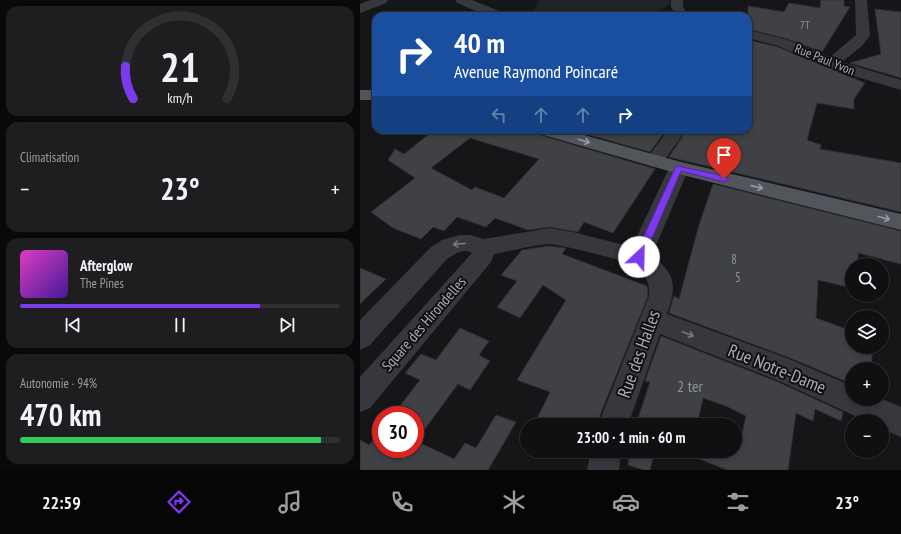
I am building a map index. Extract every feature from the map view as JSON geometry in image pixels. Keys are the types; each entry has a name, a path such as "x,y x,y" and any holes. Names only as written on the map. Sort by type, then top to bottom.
{"main road":[{"path":"360,95 372,96"},
{"path":"560,134 678,168 901,222"}],"street":[{"path":"360,9 382,0"},
{"path":"461,0 490,12"},
{"path":"678,0 677,7 680,12"},
{"path":"832,63 858,42 863,35 861,0"},
{"name":"Rue Paul Yvon","path":"752,35 783,42 845,69 901,85"},
{"path":"654,161 673,134"},
{"path":"360,338 439,253 454,244 471,243 482,248 550,236 573,240 639,257 678,168"},
{"name":"Square des Hirondelles","path":"360,398 483,256 482,248"},
{"name":"Rue des Halles","path":"616,418 661,296 662,283 658,274 639,257"},
{"name":"Rue Notre-Dame","path":"652,320 789,372 901,422"},
{"path":"603,470 605,458"}],"shaded area":[{"path":"540,0 670,0 668,5 657,12 531,12"}],"building":[{"path":"821,0 844,0 844,6 850,7 822,52 788,39 752,30 752,12 748,12 748,6 784,12 789,3 820,8"},
{"path":"875,9 901,12 901,78 850,63 881,54"},
{"path":"752,41 778,47 865,83 854,99 854,109 817,103 807,140 821,145 820,149 901,163 901,212 669,157 684,134 752,134"},
{"path":"429,134 539,134 655,169 613,233 584,222 578,232 550,227 528,230 495,218 486,227 457,217 444,231 433,227 421,239 393,228 371,212 415,178 388,160 395,149 404,154","holes":["470,138 539,159 504,198 475,187 472,190 431,168"]},
{"path":"586,134 663,134 650,152"},
{"path":"713,184 901,231 901,264 889,261 889,258 878,258 858,253 858,258 845,258 845,286 818,280 816,318 845,328 845,354 872,354 871,362 845,362 845,381 790,358 669,313 674,296 679,299 699,225"},
{"path":"549,246 566,248 562,254 647,286 648,296 599,418 537,418 550,392 517,380 566,300 543,285 520,318 497,307 517,281 501,275 522,250"},
{"path":"360,268 386,279 360,304"},
{"path":"460,328 489,341 479,355 490,361 470,390 458,384 424,430 424,406 400,406 420,380 405,373 421,354 436,360"},
{"path":"661,336 778,382 843,412 841,421 815,409 813,421 796,413 788,470 727,470 697,458 742,458 742,434 746,416 726,406 703,398 699,418 638,418 650,382 645,381"},
{"path":"496,415 516,422 488,470 360,470 360,440 369,445 372,441 372,458 424,458 424,445 454,459 465,443 476,448"},
{"path":"629,458 653,458 650,470 644,470 628,465"}],"route":[{"path":"639,257 678,168 724,179"}]}
